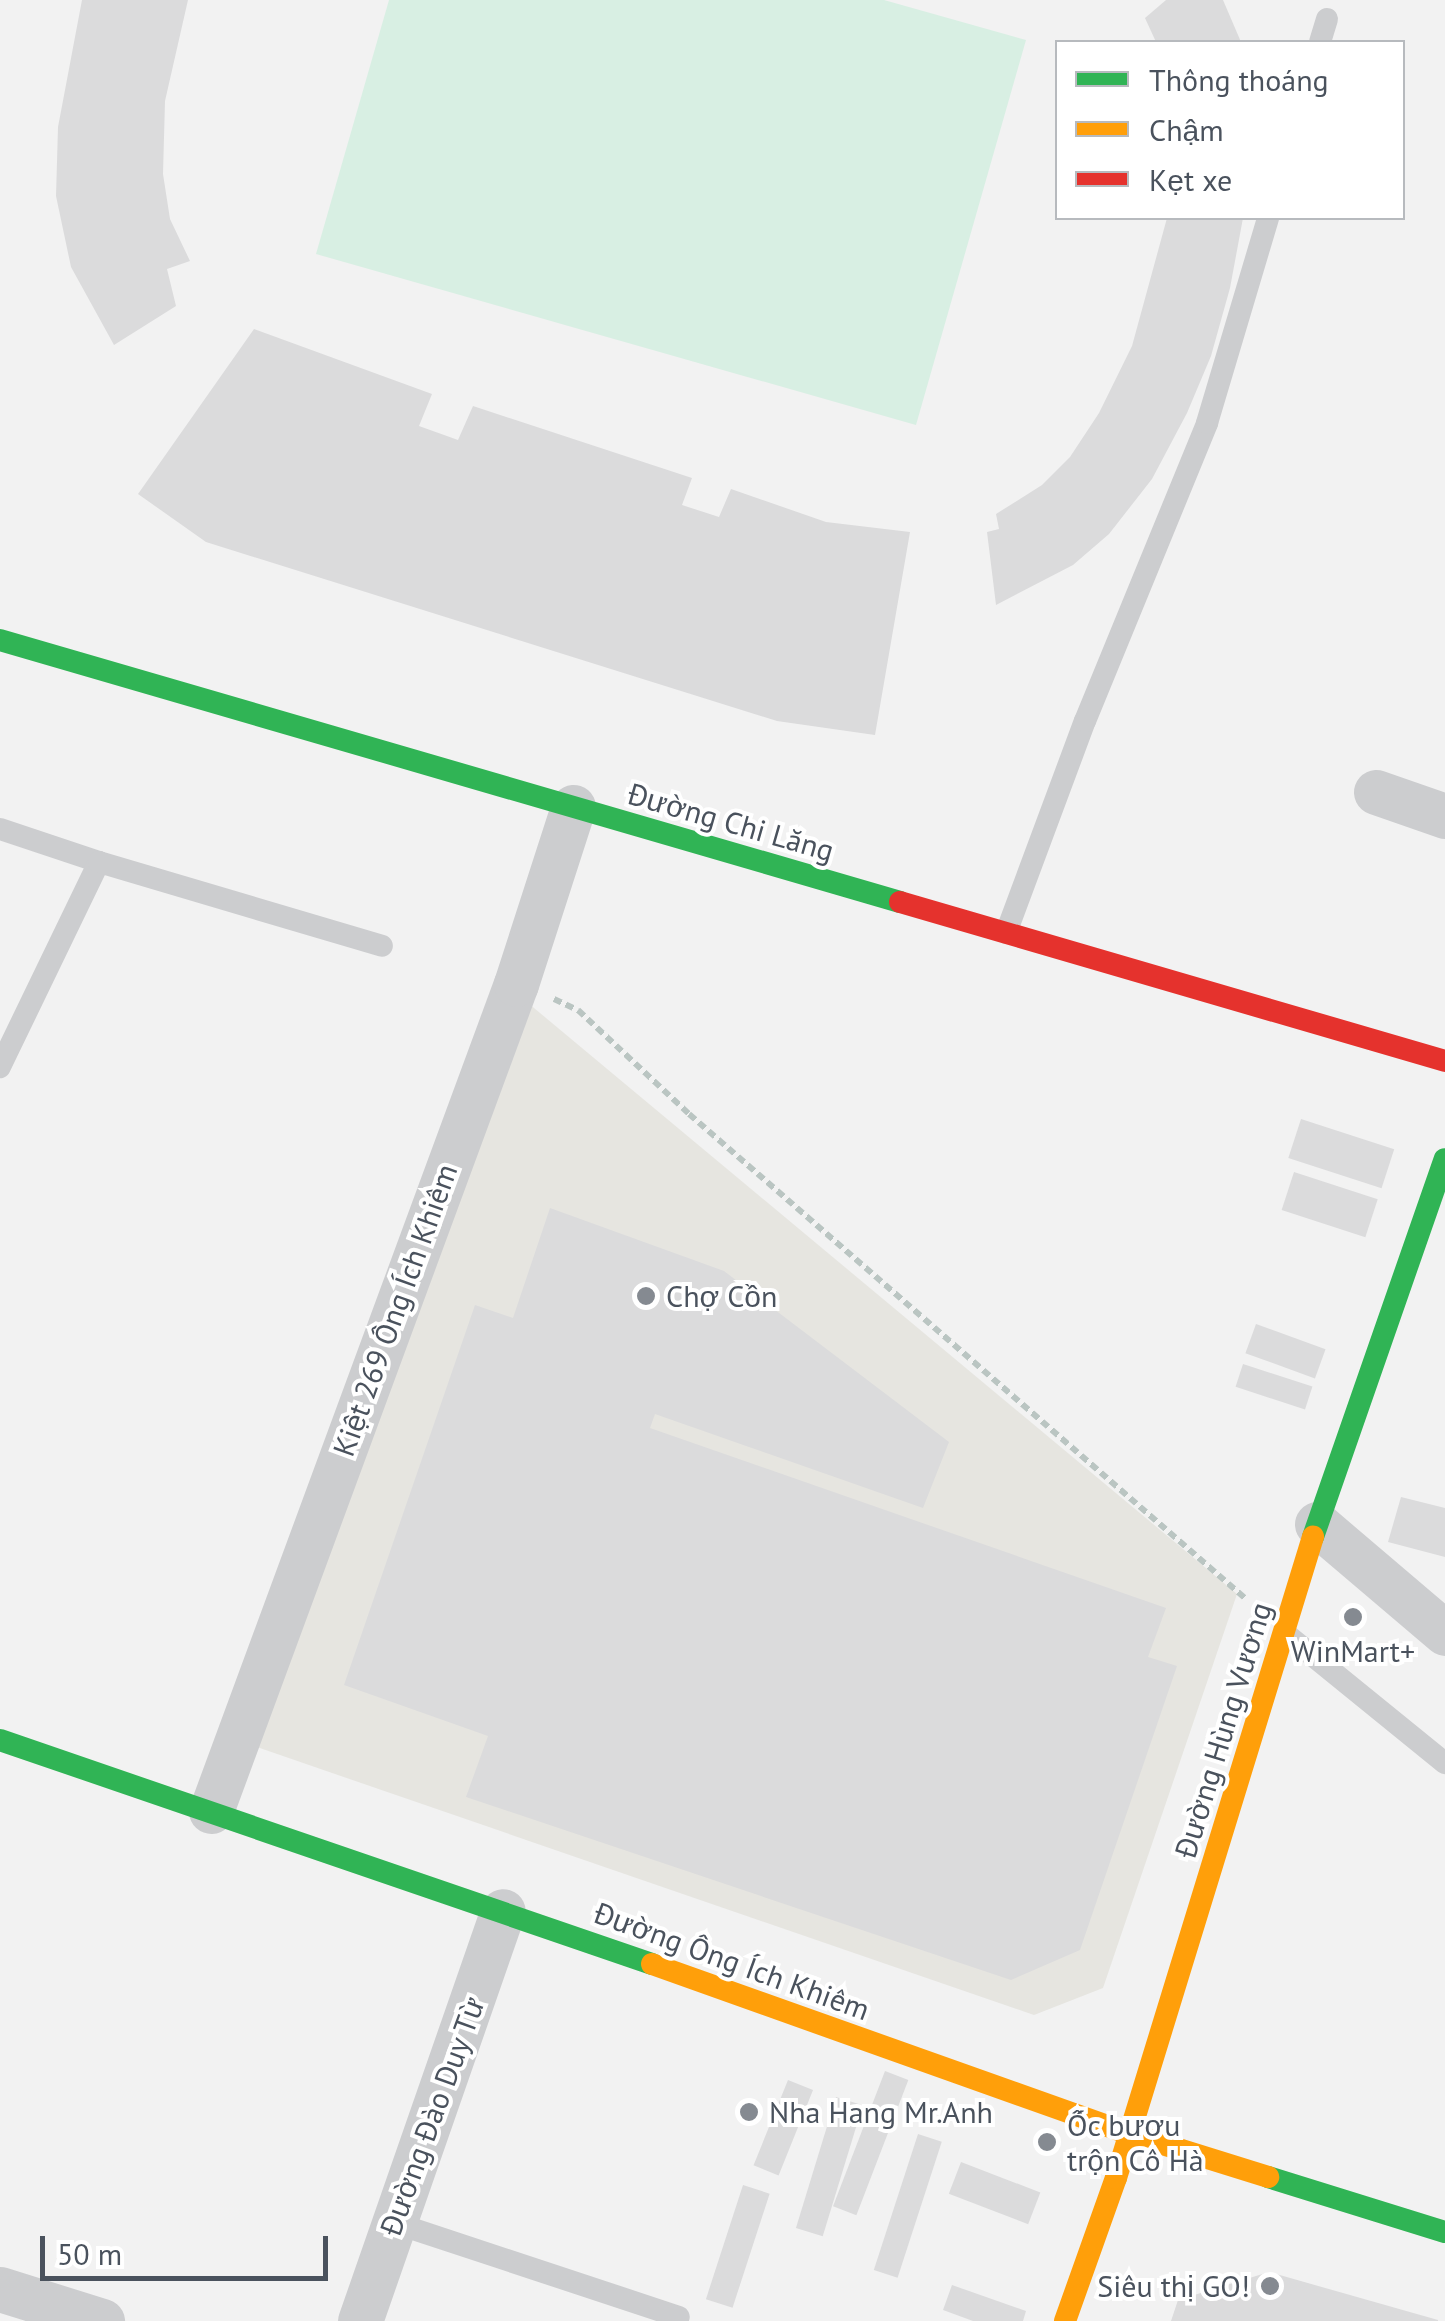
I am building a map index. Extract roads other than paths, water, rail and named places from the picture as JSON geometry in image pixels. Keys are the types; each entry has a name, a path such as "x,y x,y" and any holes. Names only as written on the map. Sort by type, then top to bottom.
{"street":[{"name":"Đường Chi Lăng","path":"0,640 1445,1061"},
{"path":"1376,792 1445,816"},
{"name":"Kiệt 269 Ông Ích Khiêm","path":"211,1810 516,984 573,808"},
{"name":"Đường Hùng Vương","path":"1065,2321 1286,1634 1317,1524 1445,1159"},
{"path":"1317,1524 1445,1633"},
{"name":"Đường Ông Ích Khiêm","path":"0,1740 211,1810 1127,2133 1445,2232"},
{"name":"Đường Đào Duy Từ","path":"360,2321 503,1912"},
{"path":"0,2289 102,2321"}],"lane":[{"path":"1321,40 1327,19"},
{"path":"1006,933 1207,424 1267,220"},
{"path":"0,829 382,946"},
{"path":"0,1067 99,862"},
{"path":"1286,1634 1445,1763"},
{"path":"392,2222 679,2317"}],"place":[{"name":"Chợ Cồn","path":"646,1296"},
{"name":"WinMart+","path":"1353,1617"},
{"name":"Nha Hang Mr.Anh","path":"749,2112"},
{"name":"Ốc bươu trộn Cô Hà","path":"1047,2142"},
{"name":"Siêu thị GO!","path":"1270,2286"}]}
